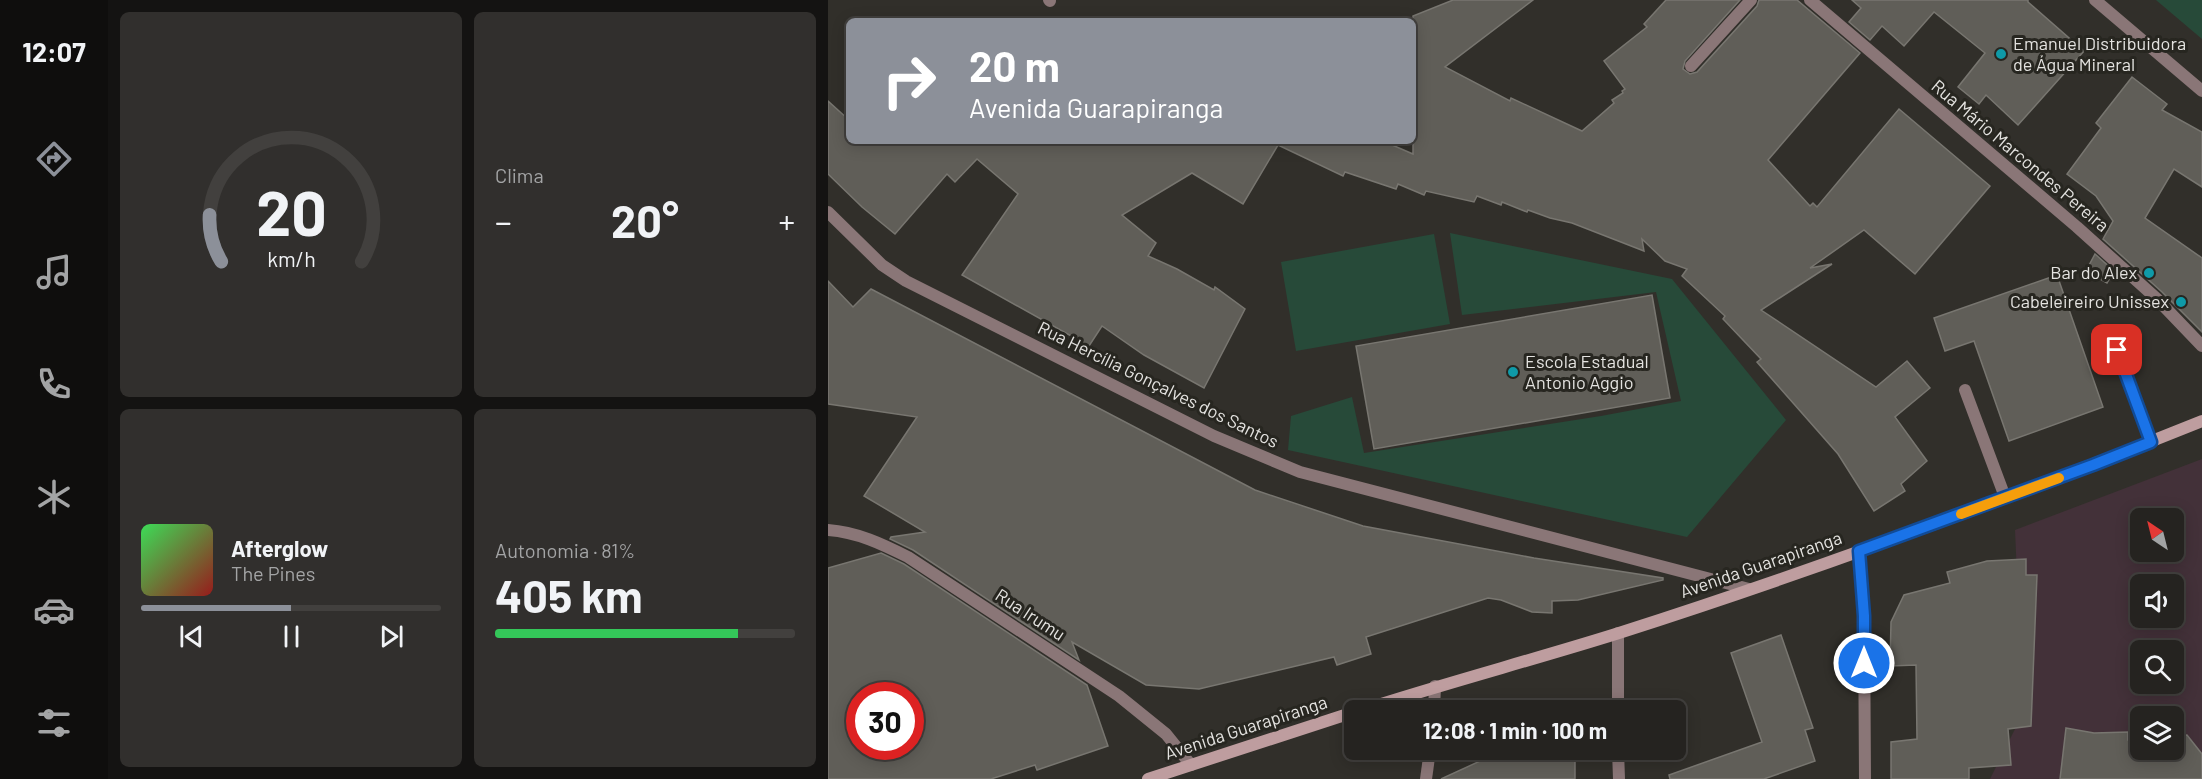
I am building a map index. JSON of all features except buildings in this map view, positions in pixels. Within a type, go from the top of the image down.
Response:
[{"type":"main road","name":"Avenida Guarapiranga","points":[[1393,700],[1618,633],[1749,589],[2005,497],[2202,421]]},
{"type":"main road","name":"Avenida Guarapiranga","points":[[1148,779],[1344,716]]},
{"type":"street","points":[[1691,66],[1751,0]]},
{"type":"street","name":"Rua Mário Marcondes Pereira","points":[[1810,0],[2077,227],[2156,298],[2202,346]]},
{"type":"street","points":[[2094,0],[2202,92]]},
{"type":"street","name":"Rua Hercília Gonçalves dos Santos","points":[[828,212],[882,266],[906,281],[1214,436],[1289,467],[1749,589]]},
{"type":"street","points":[[2117,350],[2151,442]]},
{"type":"street","points":[[1965,390],[2005,497]]},
{"type":"street","name":"Rua Irumu","points":[[828,530],[842,531],[873,540],[908,557],[1119,696],[1166,734],[1191,765]]},
{"type":"street","points":[[1859,551],[1864,616],[1866,779]]},
{"type":"street","points":[[1618,633],[1618,700]]},
{"type":"street","points":[[1434,700],[1435,686]]},
{"type":"street","points":[[1426,779],[1429,760]]},
{"type":"street","points":[[1618,760],[1618,779]]},
{"type":"shaded area","points":[[2202,459],[2202,779],[1990,779],[2023,713],[2015,530]]},
{"type":"green space","points":[[2156,0],[2202,0],[2202,39]]},
{"type":"green space","points":[[1450,233],[1672,279],[1786,420],[1687,537],[1288,450],[1291,416],[1352,397],[1364,453],[1601,416],[1681,401],[1656,292],[1462,315]]},
{"type":"green space","points":[[1434,234],[1450,324],[1296,351],[1281,262]]},
{"type":"slow traffic","points":[[1961,514],[2059,478]]},
{"type":"place","name":"Emanuel Distribuidora de Água Mineral","points":[[2001,54]]},
{"type":"place","name":"Bar do Alex","points":[[2149,273]]},
{"type":"place","name":"Cabeleireiro Unissex","points":[[2181,302]]},
{"type":"place","name":"Escola Estadual Antonio Aggio","points":[[1513,372]]},
{"type":"route","points":[[1864,663],[1864,616],[1859,551],[2151,442],[2117,350]]}]
